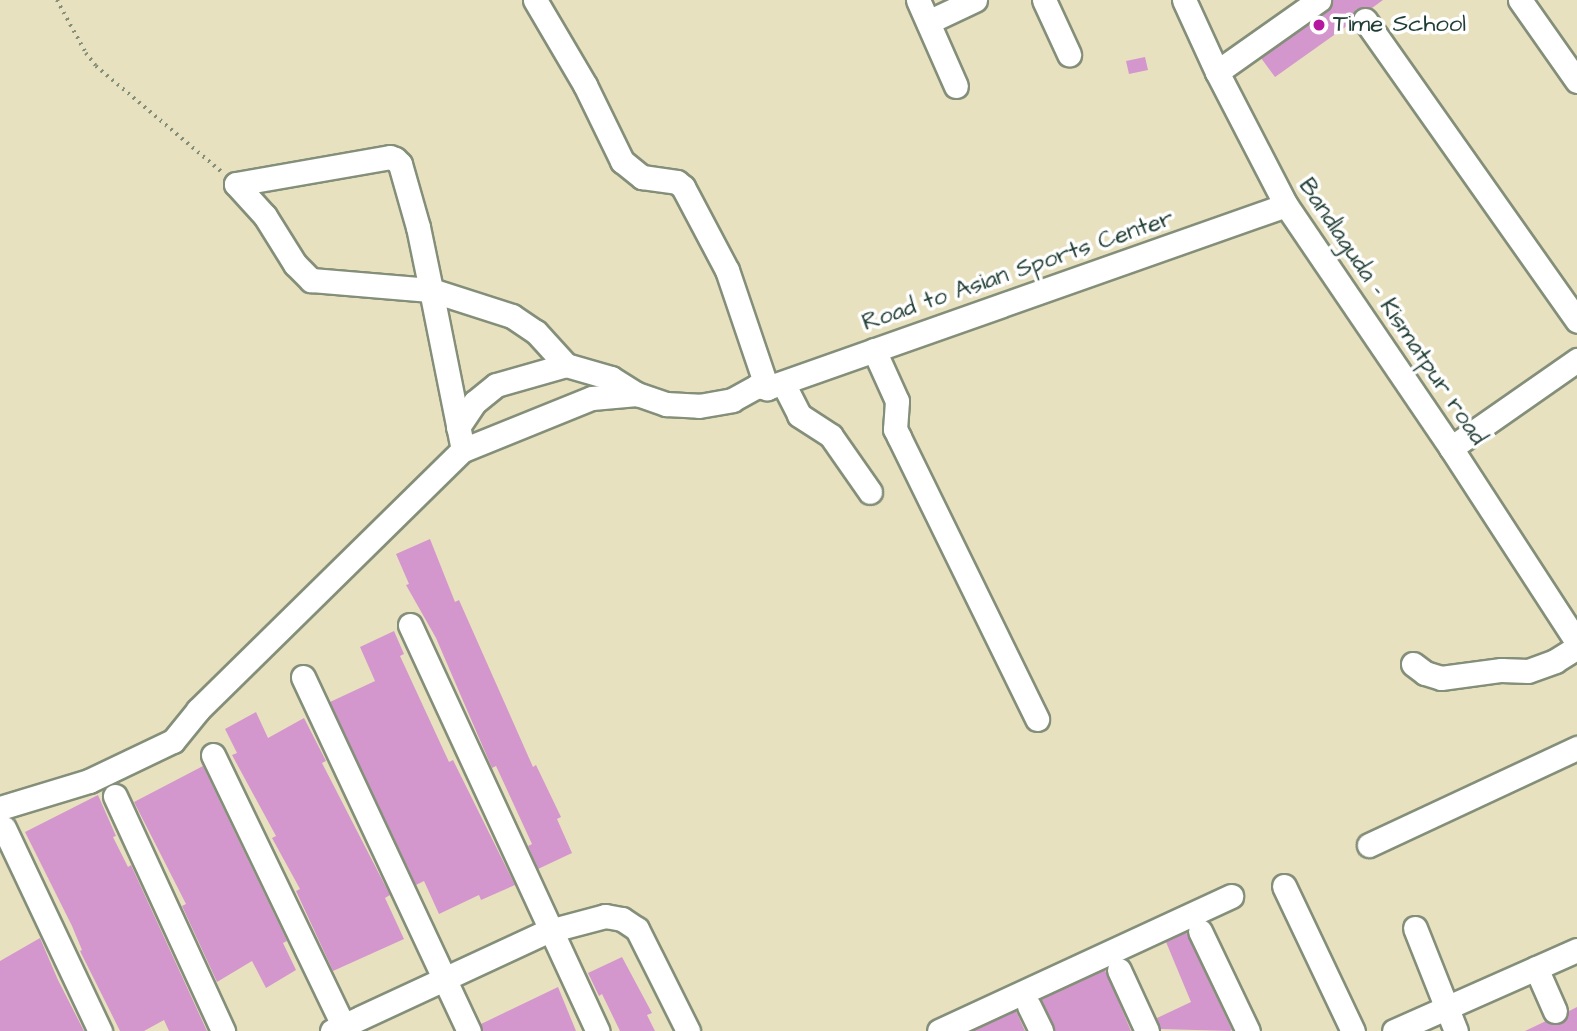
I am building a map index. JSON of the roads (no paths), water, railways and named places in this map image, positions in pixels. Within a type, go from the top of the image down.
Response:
[{"type":"street","points":[[535,0],[584,85],[622,161],[642,177],[677,182],[683,187],[727,270],[775,385],[799,415],[831,436],[870,492]]},
{"type":"street","points":[[918,0],[956,86]]},
{"type":"street","points":[[928,22],[975,0]]},
{"type":"street","points":[[1044,0],[1069,54]]},
{"type":"street","name":"Bandlaguda - Kismatpur road","points":[[1184,0],[1217,72],[1286,205],[1451,447],[1577,644]]},
{"type":"street","points":[[1217,72],[1320,0]]},
{"type":"street","points":[[1520,0],[1577,81]]},
{"type":"street","points":[[1365,20],[1577,321]]},
{"type":"street","points":[[461,439],[431,290],[418,228],[400,164],[390,157],[236,184],[256,204],[295,264],[311,280],[431,290],[512,316],[536,332],[566,365]]},
{"type":"street","name":"Road to Asian Sports Center","points":[[637,394],[666,404],[699,406],[732,400],[757,386],[775,385],[1286,205]]},
{"type":"street","points":[[874,350],[897,401],[895,429],[1037,719]]},
{"type":"street","points":[[1451,447],[1577,360]]},
{"type":"street","points":[[100,1031],[2,818],[89,782],[173,741],[198,710],[461,439],[475,402],[496,385],[566,365],[611,377],[637,394]]},
{"type":"street","points":[[461,439],[592,398],[637,394]]},
{"type":"street","points":[[410,625],[598,1031]]},
{"type":"street","points":[[1413,664],[1425,673],[1441,678],[1502,670],[1528,671],[1555,662],[1577,644]]},
{"type":"street","points":[[303,677],[469,1031]]},
{"type":"street","points":[[1369,845],[1577,748]]},
{"type":"street","points":[[213,755],[340,1029],[551,930],[605,916],[622,919],[637,929],[688,1031]]},
{"type":"street","points":[[115,796],[223,1031]]},
{"type":"street","points":[[1284,886],[1353,1031]]},
{"type":"street","points":[[939,1031],[1231,896]]},
{"type":"street","points":[[1415,928],[1456,1031]]},
{"type":"street","points":[[1200,931],[1248,1031]]},
{"type":"street","points":[[1394,1031],[1577,950]]},
{"type":"street","points":[[1536,968],[1555,1011]]},
{"type":"street","points":[[1119,970],[1147,1031]]},
{"type":"street","points":[[1029,1006],[1041,1031]]},
{"type":"place","name":"Time School","points":[[1319,25]]}]
